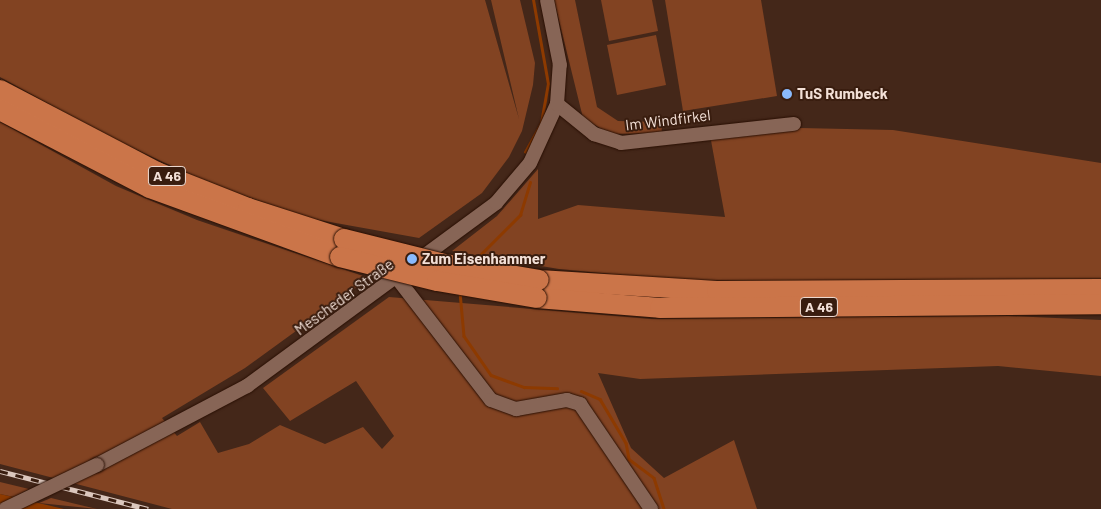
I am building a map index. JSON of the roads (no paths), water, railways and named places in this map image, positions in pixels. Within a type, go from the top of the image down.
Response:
[{"type":"highway","name":"A 46","points":[[0,90],[157,172],[342,248]]},
{"type":"highway","name":"A 46","points":[[0,110],[150,188],[342,248],[440,263],[538,289],[669,308],[1101,304]]},
{"type":"highway","name":"A 46","points":[[538,289],[717,291],[1101,289]]},
{"type":"street","name":"Mescheder Straße","points":[[5,509],[97,465],[236,394],[467,227],[508,190],[540,147],[557,104],[560,65],[547,0]]},
{"type":"street","name":"Im Windfirkel","points":[[557,104],[594,134],[620,143],[794,124]]},
{"type":"street","points":[[397,278],[491,400],[516,409],[567,400],[580,404],[651,509]]},
{"type":"waterway","points":[[525,152],[541,123],[548,84],[533,0]]},
{"type":"waterway","points":[[475,260],[520,215],[530,182]]},
{"type":"waterway","points":[[460,292],[464,336],[491,375],[524,387],[557,388]]},
{"type":"waterway","points":[[581,391],[600,399],[626,443],[629,459],[654,478],[664,509]]},
{"type":"railway","points":[[0,471],[148,509]]},
{"type":"place","name":"TuS Rumbeck","points":[[787,94]]},
{"type":"place","name":"Zum Eisenhammer","points":[[412,259]]}]
